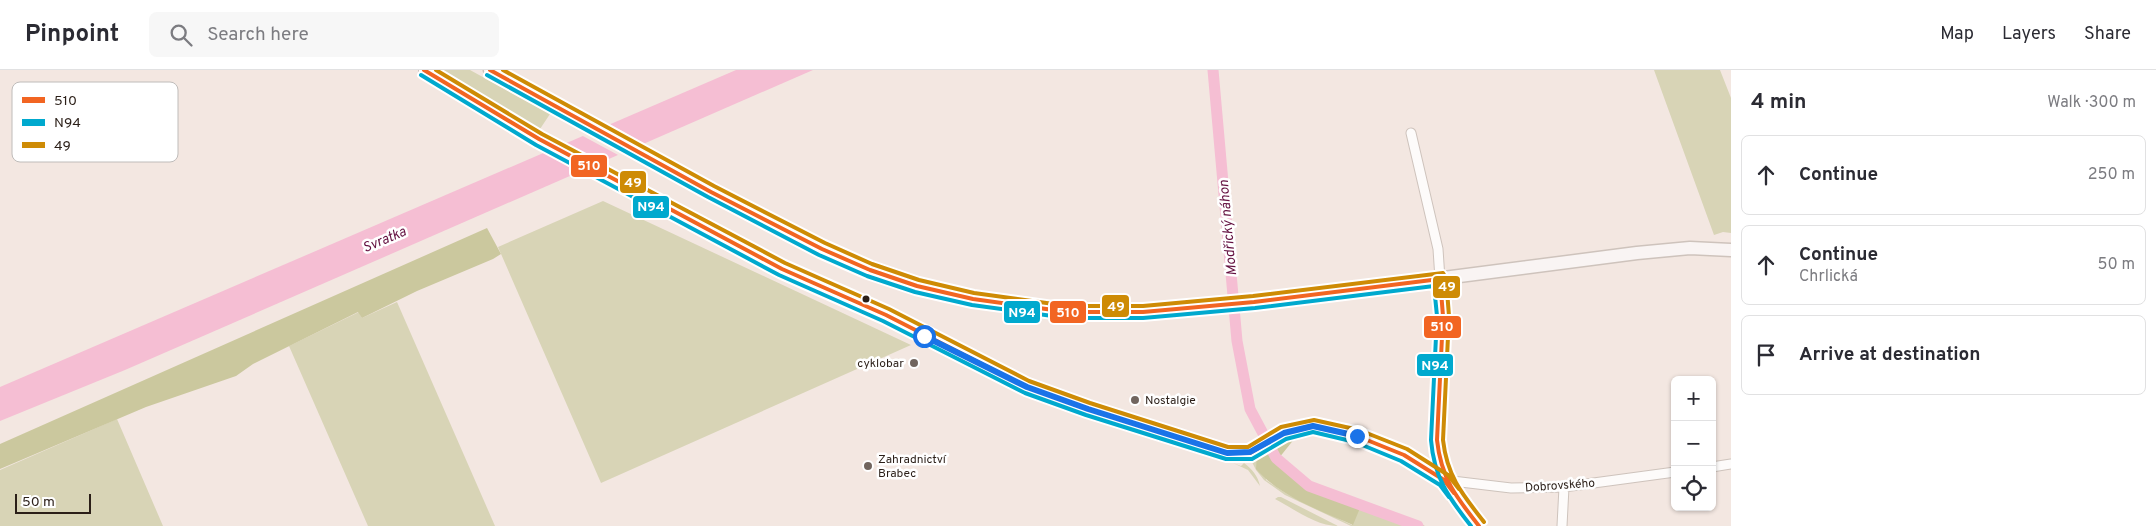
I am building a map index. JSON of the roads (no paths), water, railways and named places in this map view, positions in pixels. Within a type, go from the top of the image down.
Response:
[{"type":"main road","points":[[490,70],[651,159],[814,245],[870,270],[918,286],[973,300],[1068,312],[1143,312],[1254,302],[1637,253],[1690,248],[1731,250]]},
{"type":"street","points":[[424,70],[600,173],[782,269],[886,315],[1027,387],[1097,412],[1227,453],[1243,454],[1258,450],[1284,433],[1313,426],[1357,436],[1404,454],[1444,480],[1479,526]]},
{"type":"street","points":[[1411,133],[1438,249],[1443,316],[1437,440],[1438,460],[1444,480]]},
{"type":"street","points":[[1716,466],[1731,464]]},
{"type":"street","name":"Dobrovského","points":[[1444,480],[1511,488],[1564,487],[1671,473]]},
{"type":"street","points":[[1562,526],[1564,487]]},
{"type":"water","name":"Svratka","points":[[736,70],[813,70],[125,370],[0,421],[0,387]]},
{"type":"waterway","name":"Modřický náhon","points":[[1213,70],[1237,341],[1250,409],[1276,458],[1309,486],[1418,526]]},
{"type":"place","name":"cyklobar","points":[[914,363]]},
{"type":"place","name":"Nostalgie","points":[[1135,400]]},
{"type":"place","name":"Zahradnictví Brabec","points":[[868,466]]}]
